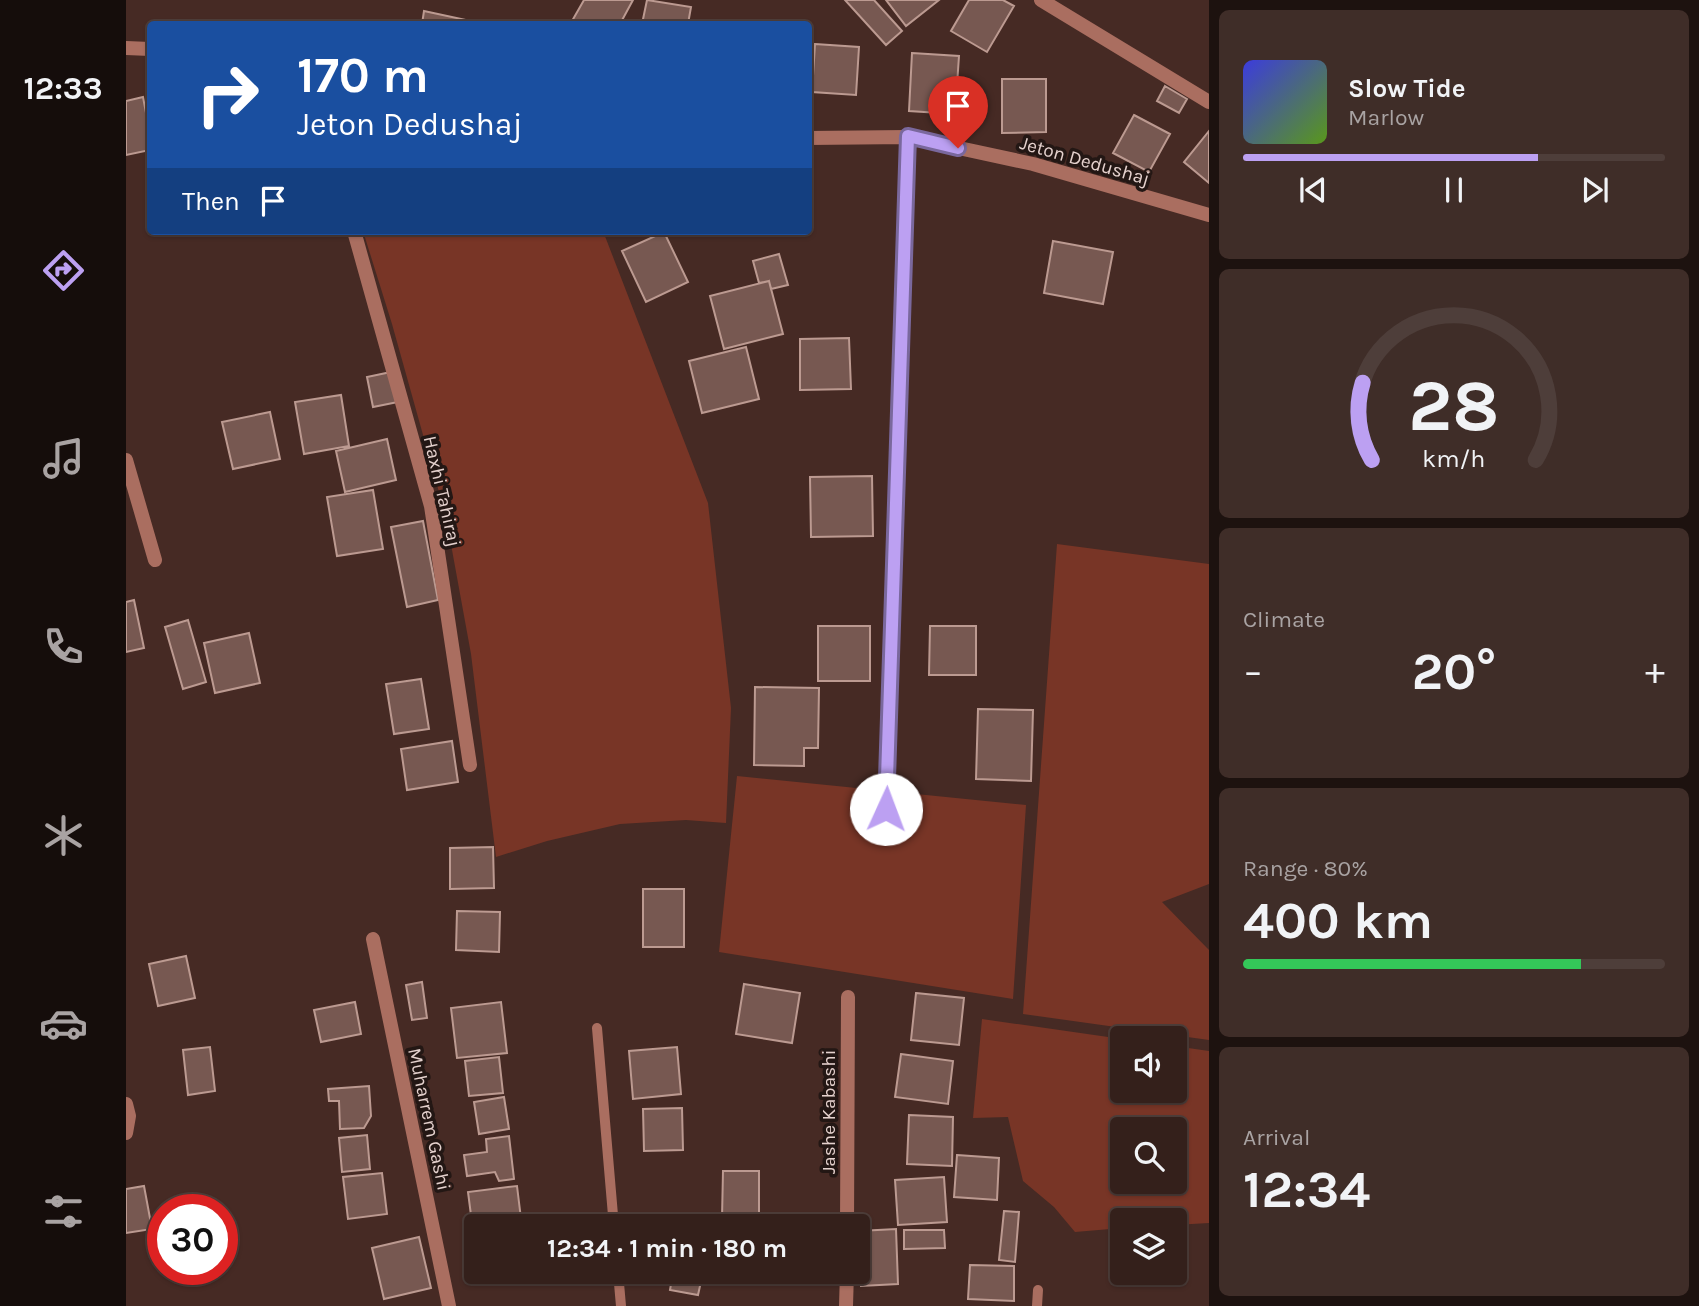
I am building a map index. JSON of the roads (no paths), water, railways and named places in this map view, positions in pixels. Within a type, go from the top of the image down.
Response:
[{"type":"street","points":[[1041,0],[1209,102]]},
{"type":"street","points":[[126,48],[147,50]]},
{"type":"street","points":[[812,138],[908,136],[886,809]]},
{"type":"street","name":"Jeton Dedushaj","points":[[908,136],[1033,164],[1209,215]]},
{"type":"street","name":"Haxhi Tahiraj","points":[[355,235],[430,506],[470,765]]},
{"type":"street","points":[[126,460],[155,560]]},
{"type":"street","name":"Muharrem Gashi","points":[[373,939],[449,1306]]},
{"type":"street","name":"Jashe Kabashi","points":[[847,1214],[848,997]]},
{"type":"street","points":[[126,1104],[129,1116],[126,1133]]},
{"type":"street","points":[[846,1306],[847,1284]]},
{"type":"lane","points":[[597,1028],[613,1214]]},
{"type":"lane","points":[[619,1284],[621,1306]]},
{"type":"lane","points":[[1037,1306],[1038,1290]]}]
